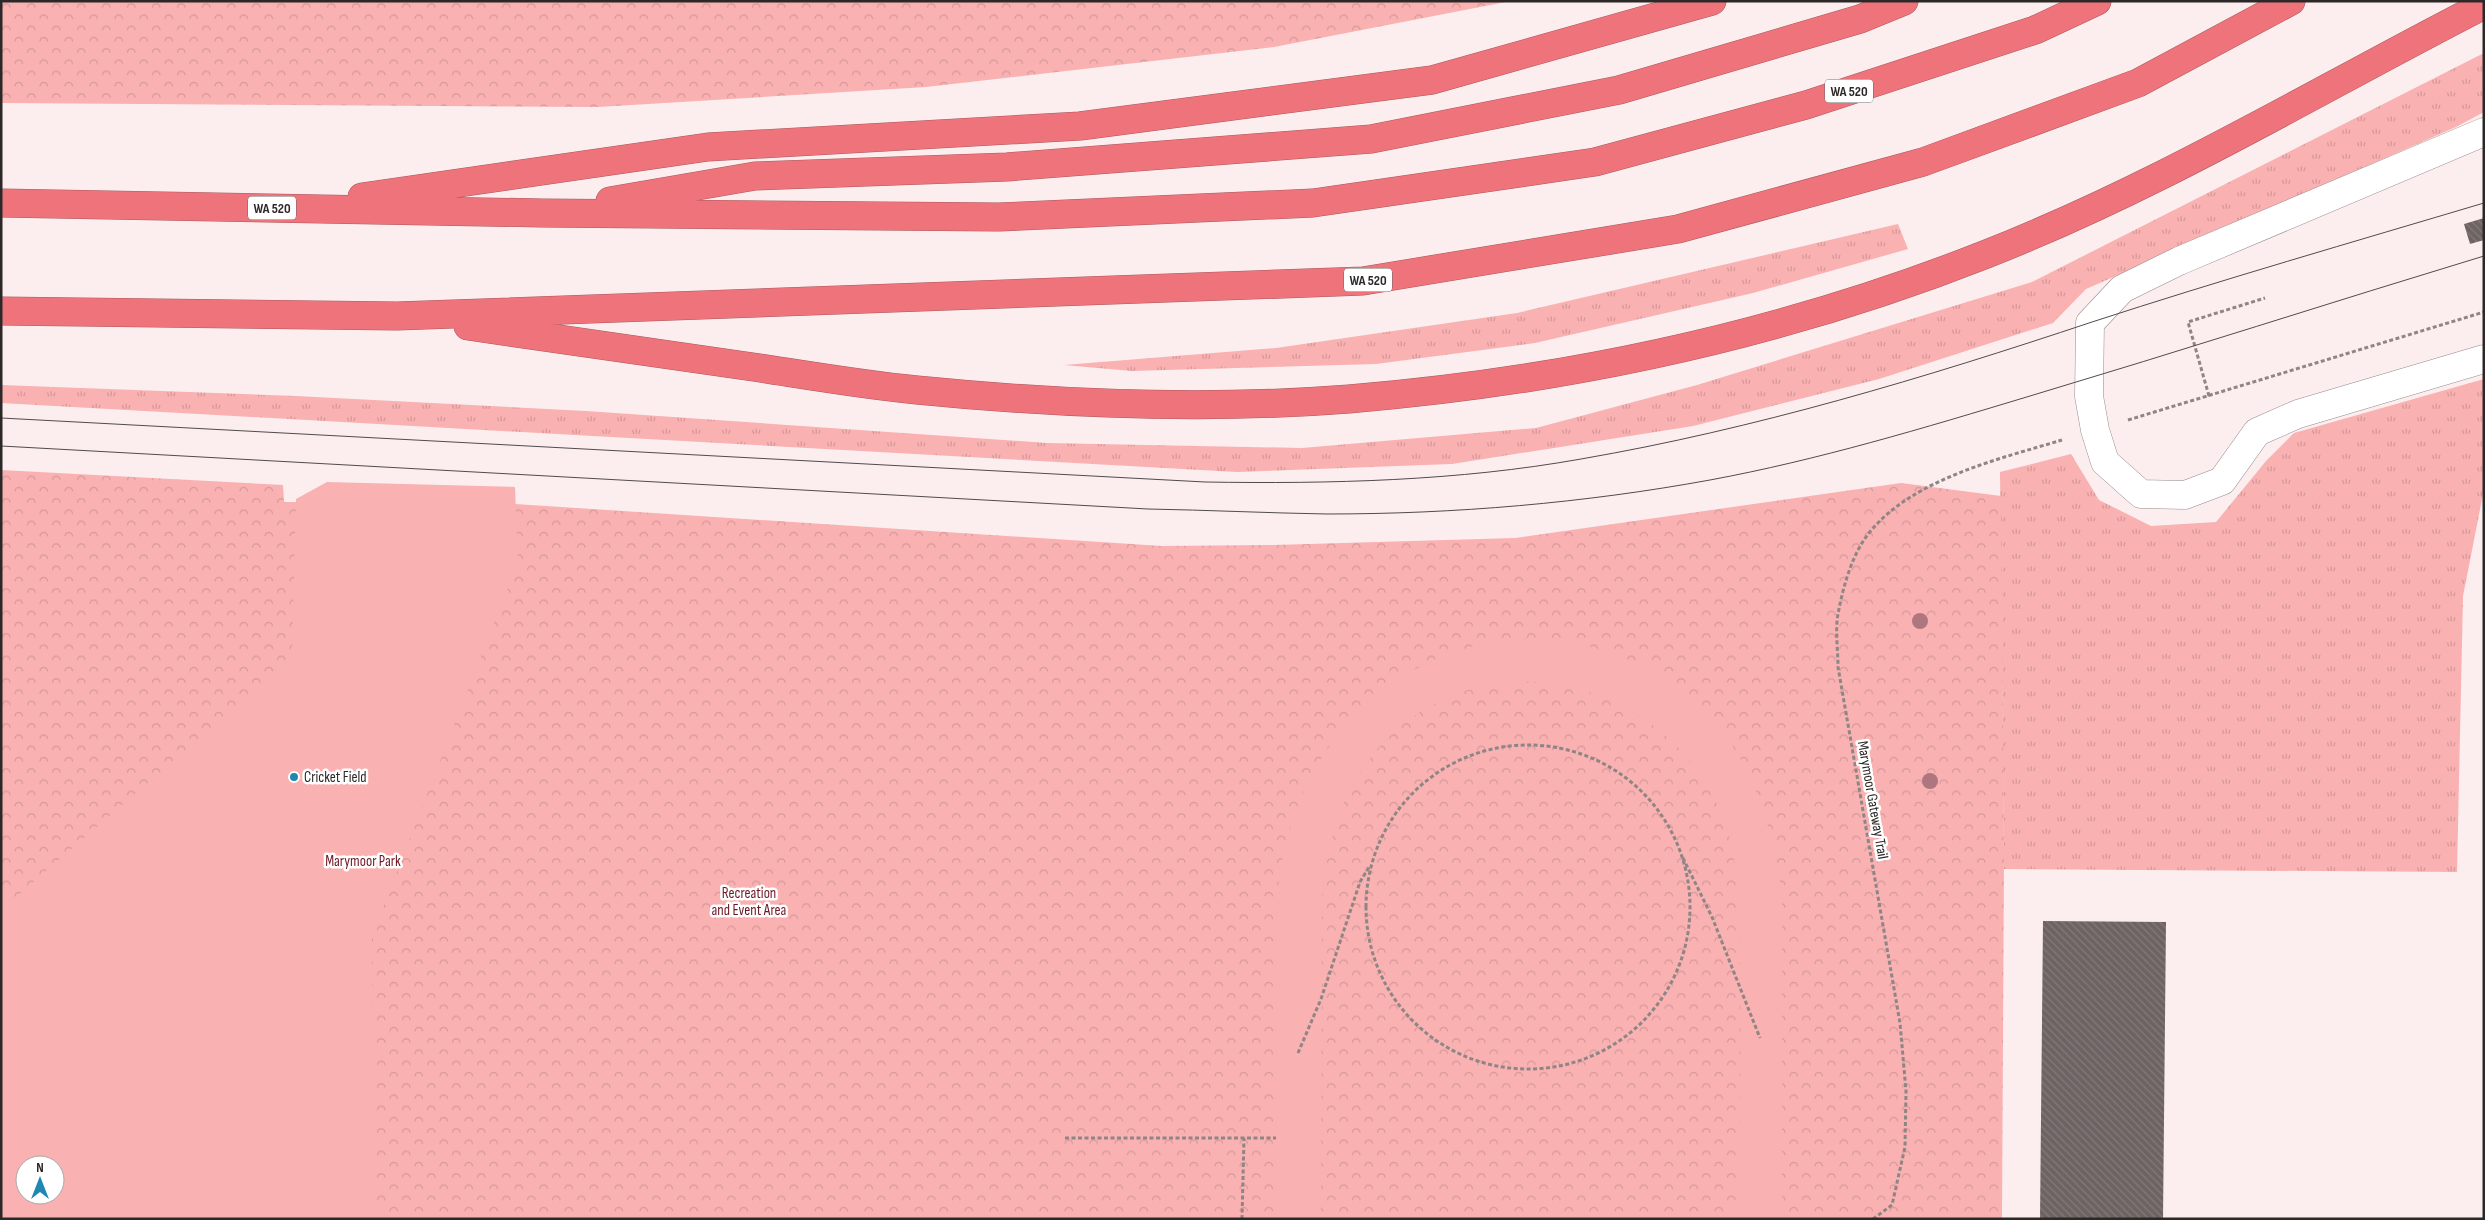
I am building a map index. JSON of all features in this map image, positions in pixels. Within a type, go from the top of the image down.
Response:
[{"type":"highway","points":[[281,208],[708,147],[1080,126],[1432,80],[1712,1]]},
{"type":"highway","points":[[542,214],[755,176],[1007,167],[1371,139],[1619,90],[1860,19],[1904,1]]},
{"type":"highway","name":"WA 520","points":[[1,203],[542,214],[999,217],[1313,203],[1595,162],[1824,99],[2035,30],[2098,1]]},
{"type":"highway","name":"WA 520","points":[[1,311],[397,316],[1363,281],[1678,229],[1923,162],[2138,83],[2291,1]]},
{"type":"highway","points":[[397,316],[913,390],[1017,397],[1141,403],[1218,404],[1344,399],[1447,389],[1548,376],[1682,348],[1787,322],[1888,290],[1980,257],[2060,224],[2233,140],[2484,5]]},
{"type":"lane","points":[[2484,132],[2179,261],[2122,289],[2090,323],[2089,396],[2095,430],[2105,462],[2140,494],[2185,495],[2222,481],[2257,432],[2298,414],[2484,359]]},
{"type":"path","points":[[2209,396],[2188,322],[2265,298]]},
{"type":"path","name":"Marymoor Gateway Trail","points":[[1873,1219],[1892,1205],[1905,1147],[1906,1091],[1900,1022],[1838,667],[1838,616],[1853,562],[1868,533],[1895,507],[1945,478],[2002,458],[2484,312]]},
{"type":"path","points":[[1298,1053],[1321,999],[1360,882],[1392,819],[1403,805],[1435,775],[1474,755],[1509,747],[1526,746],[1562,749],[1579,754],[1603,765],[1626,779],[1639,790],[1662,817],[1712,917],[1760,1038]]},
{"type":"path","points":[[1376,850],[1367,885],[1366,920],[1377,967],[1392,996],[1412,1021],[1451,1050],[1481,1062],[1529,1069],[1577,1062],[1606,1048],[1633,1030],[1664,994],[1684,950],[1690,918],[1688,882],[1678,848]]},
{"type":"path","points":[[1065,1138],[1276,1138]]},
{"type":"path","points":[[1242,1219],[1244,1138]]},
{"type":"green space","points":[[1,1],[1511,1],[1274,47],[926,87],[598,107],[1,103]]},
{"type":"green space","points":[[2484,53],[2484,112],[2456,127],[2086,289],[2053,323],[1879,379],[1693,426],[1452,464],[1237,472],[1,403],[1,385],[296,396],[586,411],[1047,443],[1302,448],[1536,428],[1697,385],[2032,282]]},
{"type":"green space","points":[[1898,224],[1908,249],[1753,293],[1535,343],[1376,364],[1132,371],[1064,365],[1276,348],[1517,313]]},
{"type":"green space","points":[[2484,379],[2484,489],[2463,596],[2457,872],[2004,869],[2000,472],[2071,454],[2099,500],[2151,526],[2216,522],[2266,461],[2294,433]]},
{"type":"green space","name":"Marymoor Park","points":[[1,470],[283,485],[284,502],[515,504],[1162,546],[1274,545],[1515,538],[1901,483],[2001,496],[2004,855],[2002,1219],[1,1219]]},
{"type":"green space","name":"Cricket Field","points":[[327,482],[515,487],[518,562],[372,935],[375,1219],[1,1219],[1,899],[16,897],[292,658],[296,499]]},
{"type":"green space","points":[[1517,640],[1550,640],[1576,643],[1610,653],[1649,669],[1682,690],[1710,717],[1734,747],[1752,782],[1766,819],[1776,858],[1782,898],[1782,1219],[1738,1219],[1741,1027],[1739,903],[1731,844],[1718,806],[1690,761],[1654,726],[1611,700],[1564,686],[1516,682],[1467,690],[1422,711],[1381,745],[1367,762],[1345,800],[1331,841],[1322,906],[1321,1219],[1276,1219],[1277,903],[1281,867],[1289,832],[1300,799],[1315,768],[1334,740],[1357,714],[1382,691],[1411,672],[1443,656],[1480,645]]},
{"type":"building","points":[[2484,218],[2484,240],[2470,244],[2464,224]]},
{"type":"building","points":[[2043,921],[2166,922],[2163,1219],[2040,1219]]},
{"type":"tram line","points":[[1,418],[1205,482],[1346,481],[1488,472],[1581,459],[1646,447],[1711,433],[1839,400],[1966,363],[2287,261],[2484,203]]},
{"type":"tram line","points":[[1,446],[1148,509],[1327,514],[1423,512],[1519,506],[1663,488],[1750,472],[1831,453],[2087,379],[2484,256]]},
{"type":"place","name":"Cricket Field","points":[[294,777]]},
{"type":"park label","name":"Recreation and Event Area","points":[[749,902]]}]
